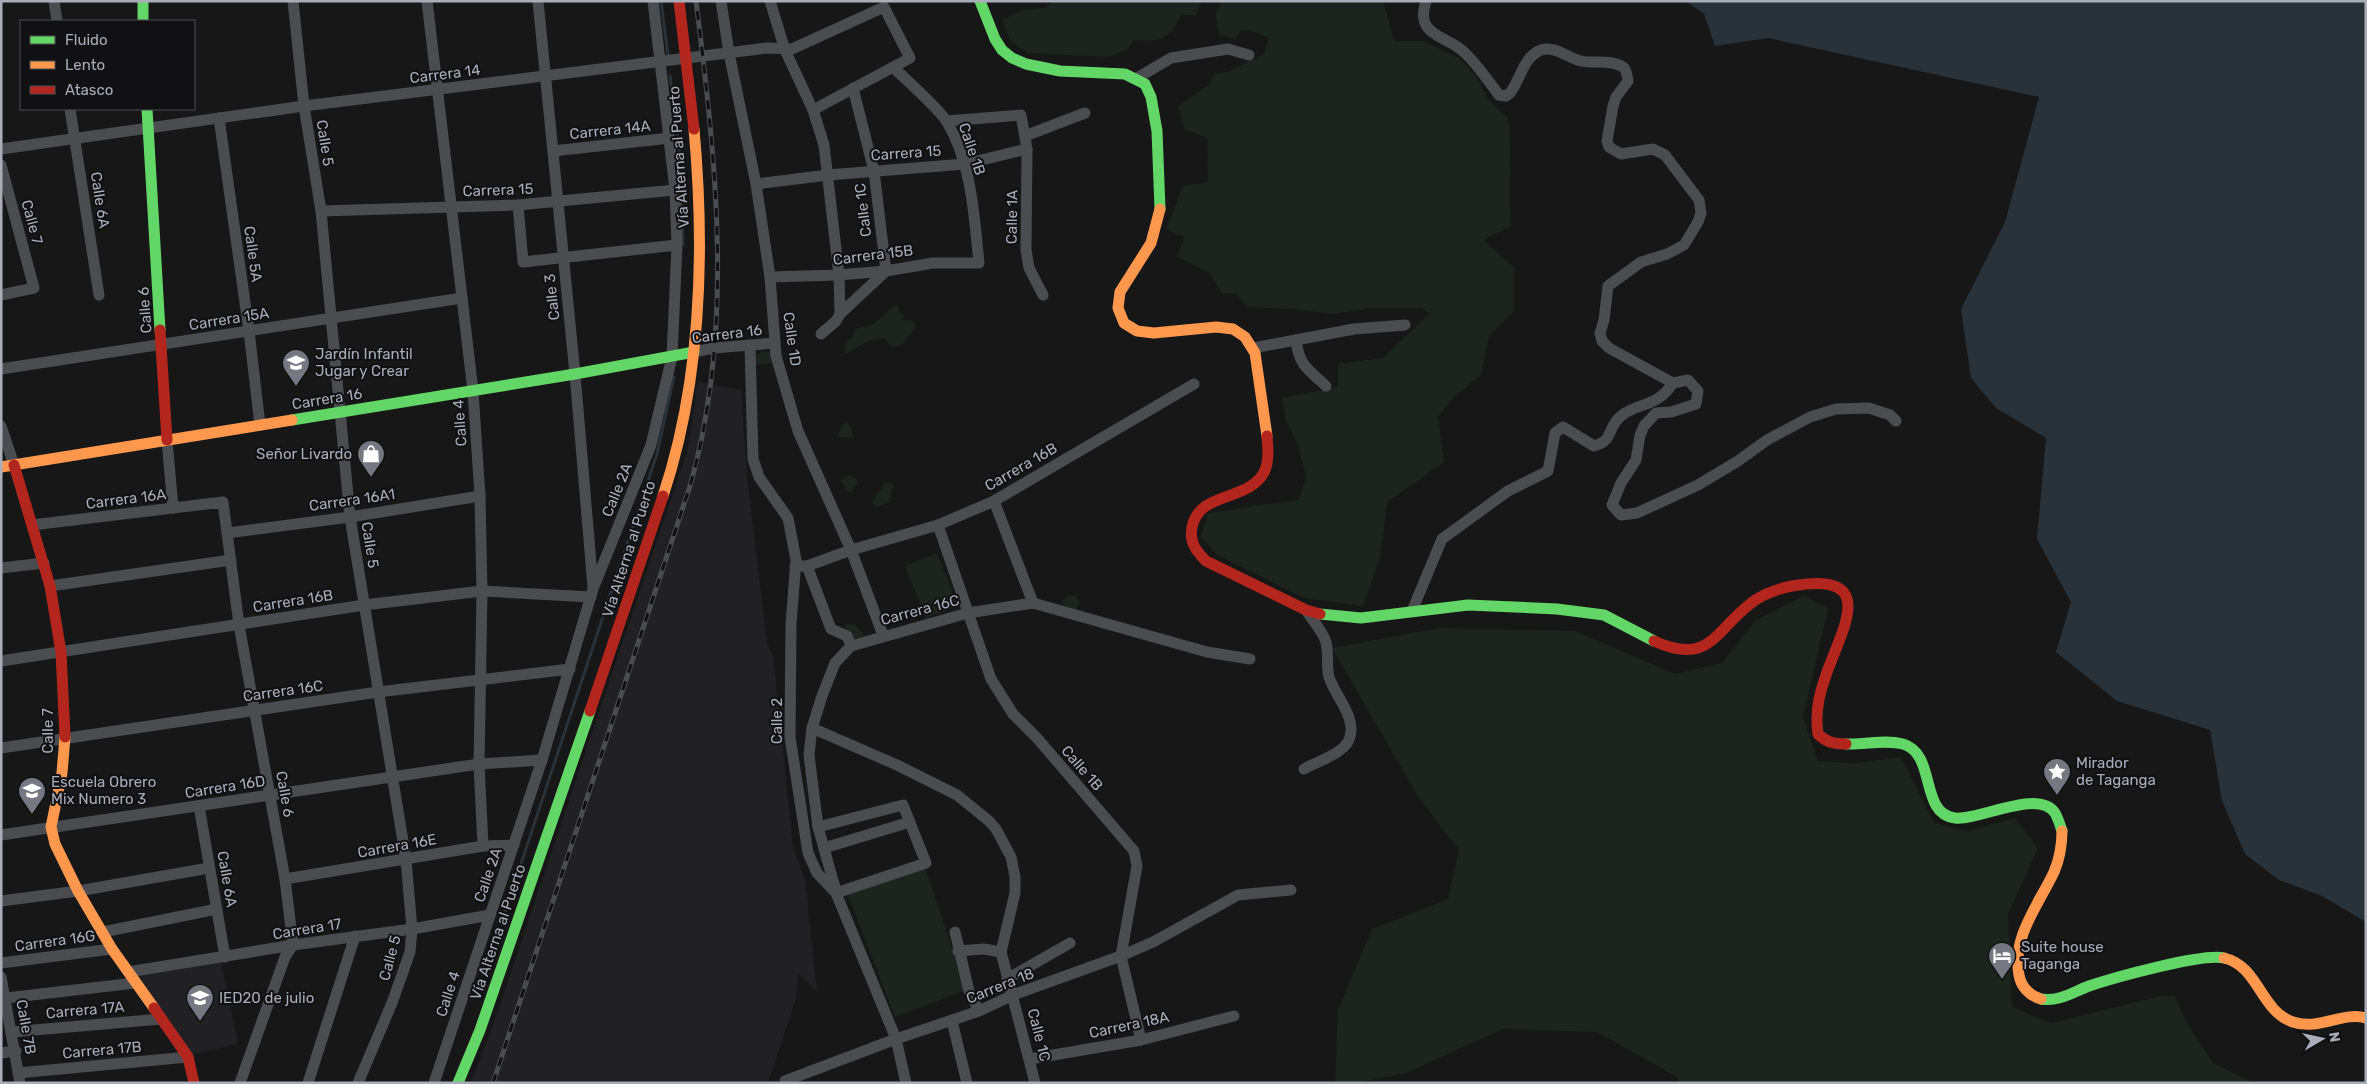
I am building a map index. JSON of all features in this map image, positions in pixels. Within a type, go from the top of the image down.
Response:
[{"type":"street","points":[[54,1],[57,20]]},
{"type":"street","points":[[143,1],[144,20]]},
{"type":"street","name":"Calle 5","points":[[293,1],[304,106],[321,211],[350,517],[406,860],[412,929],[410,952],[392,1003],[358,1083]]},
{"type":"street","name":"Calle 4","points":[[427,1],[473,391],[480,496],[482,591],[479,764],[483,846]]},
{"type":"street","name":"Calle 3","points":[[538,1],[575,374],[592,593]]},
{"type":"street","name":"Calle 2A","points":[[490,915],[542,760],[592,593],[651,445],[681,355],[675,190],[666,60],[652,1]]},
{"type":"street","name":"Vía Alterna al Puerto","points":[[458,1083],[480,1030],[653,527],[679,443],[681,355],[700,277],[700,210],[687,58],[679,1]]},
{"type":"street","name":"Calle 1D","points":[[722,1],[729,53],[756,184],[770,278],[776,356],[798,431],[851,550],[884,635]]},
{"type":"street","points":[[770,1],[785,50],[814,110],[824,145],[839,275],[840,314]]},
{"type":"street","points":[[980,1],[1002,51],[1018,62],[1044,69],[1124,74],[1137,78],[1147,87],[1155,111],[1160,155],[1159,219],[1148,247],[1124,282],[1118,296],[1118,309],[1121,320],[1132,329],[1149,334],[1219,326],[1231,328],[1244,334],[1253,348],[1268,446],[1268,463],[1262,477],[1253,486],[1216,499],[1198,511],[1191,522],[1190,540],[1196,552],[1206,561],[1306,610],[1344,620],[1368,619],[1451,606],[1487,605],[1594,612],[1612,617],[1663,645],[1676,650],[1692,650],[1706,645],[1755,600],[1769,592],[1822,581],[1834,583],[1846,596],[1848,619],[1818,700],[1815,721],[1818,734],[1829,742],[1844,744],[1901,743],[1914,749],[1921,760],[1935,802],[1942,813],[1954,818],[2028,804],[2044,805],[2054,812],[2062,830],[2059,863],[2023,930],[2017,948],[2016,964],[2020,979],[2027,992],[2037,999],[2048,1000],[2091,986],[2198,959],[2218,957],[2236,960],[2248,969],[2262,996],[2274,1012],[2293,1023],[2312,1024],[2360,1016],[2366,1018]]},
{"type":"street","points":[[1426,1],[1422,13],[1428,29],[1464,51],[1499,95],[1506,96],[1510,93],[1527,61],[1541,50],[1551,49],[1580,61],[1611,63],[1623,67],[1627,72],[1628,81],[1616,97],[1613,106],[1607,141],[1610,147],[1621,154],[1654,149],[1665,155],[1699,200],[1701,213],[1698,222],[1684,245],[1667,254],[1641,262],[1608,286],[1604,320],[1600,333],[1602,341],[1609,348],[1673,383],[1688,380],[1698,391],[1696,404],[1671,412],[1656,413],[1644,426],[1640,435],[1636,460],[1621,484],[1612,505],[1621,515],[1637,513],[1698,485],[1738,461],[1767,440],[1810,417],[1836,409],[1869,408],[1890,415],[1896,421]]},
{"type":"street","name":"Carrera 14","points":[[1,149],[304,106],[666,60],[767,48],[792,49],[884,7],[910,58],[893,67]]},
{"type":"street","points":[[1137,78],[1171,58],[1228,49],[1249,55]]},
{"type":"street","points":[[814,110],[893,67]]},
{"type":"street","name":"Calle 1B","points":[[893,67],[946,121],[965,164],[972,197],[979,263]]},
{"type":"street","name":"Calle 1C","points":[[854,88],[874,171],[886,271]]},
{"type":"street","name":"Calle 6A","points":[[70,110],[99,295]]},
{"type":"street","name":"Calle 6","points":[[147,110],[167,440],[173,508]]},
{"type":"street","points":[[1025,136],[1085,113]]},
{"type":"street","name":"Calle 1A","points":[[946,121],[1021,115],[1027,149],[1026,250],[1028,268],[1043,295]]},
{"type":"street","name":"Calle 5A","points":[[219,118],[249,331],[260,425]]},
{"type":"street","name":"Carrera 14A","points":[[553,151],[670,138]]},
{"type":"street","name":"Carrera 15","points":[[756,184],[828,175],[965,164],[1027,149]]},
{"type":"street","name":"Calle 7","points":[[1,165],[34,288],[1,295]]},
{"type":"street","name":"Carrera 15","points":[[321,211],[558,203],[675,190]]},
{"type":"street","points":[[518,205],[523,262],[677,245]]},
{"type":"street","name":"Carrera 15B","points":[[770,278],[886,271],[933,263],[979,263]]},
{"type":"street","points":[[821,334],[886,271]]},
{"type":"street","name":"Carrera 15A","points":[[1,369],[462,298]]},
{"type":"street","points":[[1253,348],[1354,329],[1404,325]]},
{"type":"street","points":[[1296,340],[1298,357],[1326,386]]},
{"type":"street","name":"Carrera 16","points":[[1,467],[575,374],[714,348],[775,343]]},
{"type":"street","name":"Calle 2","points":[[750,345],[754,458],[759,477],[788,518],[796,560],[791,624],[790,737],[808,853],[817,873],[836,893],[896,1039],[906,1083]]},
{"type":"street","points":[[1412,611],[1442,539],[1470,521],[1508,491],[1548,471],[1555,433],[1558,430],[1563,427],[1572,431],[1594,446],[1603,444],[1609,437],[1615,421],[1624,413],[1646,406],[1667,393],[1673,383]]},
{"type":"street","name":"Carrera 16B","points":[[795,566],[807,566],[851,550],[938,525],[994,501],[1194,384]]},
{"type":"street","points":[[1,426],[14,465]]},
{"type":"street","name":"Calle 7","points":[[14,465],[50,586],[60,652],[65,738],[62,773],[51,827],[55,844],[78,890],[112,949],[188,1057],[194,1083]]},
{"type":"street","name":"Carrera 16A1","points":[[228,533],[350,517],[480,496]]},
{"type":"street","points":[[994,501],[1033,603]]},
{"type":"street","name":"Calle 6","points":[[223,502],[239,625],[285,880],[294,945]]},
{"type":"street","name":"Carrera 16A","points":[[32,525],[223,502]]},
{"type":"street","name":"Calle 1B","points":[[938,525],[991,679],[1002,701],[1012,714],[1037,738],[1134,851],[1137,866],[1121,956],[1141,1040]]},
{"type":"street","points":[[50,586],[231,560]]},
{"type":"street","points":[[1,568],[44,563]]},
{"type":"street","points":[[807,566],[831,629],[847,636],[851,646]]},
{"type":"street","name":"Carrera 16B","points":[[1,660],[364,605],[482,591],[592,593]]},
{"type":"street","name":"Carrera 16C","points":[[836,893],[818,827],[808,756],[812,728],[822,696],[835,663],[851,646],[884,635],[968,613],[1033,603],[1207,652],[1250,659]]},
{"type":"street","points":[[1304,769],[1344,748],[1350,738],[1352,722],[1331,680],[1326,643],[1322,632],[1306,610]]},
{"type":"street","name":"Carrera 16C","points":[[1,748],[378,692],[570,668]]},
{"type":"street","points":[[812,728],[897,765],[957,795],[996,829],[1011,857],[1015,877],[1015,893],[1001,952],[984,950],[958,951]]},
{"type":"street","name":"Carrera 16D","points":[[1,835],[479,764],[542,760]]},
{"type":"street","points":[[818,827],[903,805],[926,864],[836,893]]},
{"type":"street","name":"Calle 6A","points":[[199,806],[225,957]]},
{"type":"street","points":[[824,848],[910,822]]},
{"type":"street","name":"Carrera 16E","points":[[285,880],[483,846],[514,845]]},
{"type":"street","points":[[1,901],[210,868]]},
{"type":"street","name":"Carrera 18","points":[[786,1082],[896,1039],[952,1021],[1013,995],[1121,956],[1153,942],[1238,895],[1291,890]]},
{"type":"street","points":[[102,932],[216,909]]},
{"type":"street","name":"Calle 4","points":[[434,1083],[490,915]]},
{"type":"street","name":"Carrera 17","points":[[128,972],[294,945],[412,929],[490,915]]},
{"type":"street","points":[[954,932],[969,991],[978,1011]]},
{"type":"street","points":[[308,1083],[355,936]]},
{"type":"street","points":[[1007,978],[1070,943]]},
{"type":"street","points":[[240,1083],[285,957],[294,945]]},
{"type":"street","name":"Carrera 16G","points":[[1,963],[112,949]]},
{"type":"street","name":"Calle 1C","points":[[1001,952],[1035,1083]]},
{"type":"street","name":"Calle 7B","points":[[1,979],[6,998],[4,1015],[16,1051],[19,1078]]},
{"type":"street","points":[[6,998],[135,983]]},
{"type":"street","name":"Carrera 18A","points":[[1030,1059],[1141,1040],[1234,1016]]},
{"type":"street","name":"Carrera 17A","points":[[11,1032],[161,1019]]},
{"type":"street","points":[[952,1021],[967,1083]]},
{"type":"street","points":[[1,1053],[16,1051]]},
{"type":"street","name":"Carrera 17B","points":[[19,1078],[188,1057]]},
{"type":"shaded area","points":[[1053,1],[1202,1],[1196,15],[1181,15],[1172,30],[1163,38],[1151,41],[1134,40],[1127,50],[1108,57],[1027,53],[1010,41],[1002,20],[1022,10],[1045,8]]},
{"type":"shaded area","points":[[1222,1],[1383,1],[1394,41],[1424,41],[1460,59],[1475,75],[1490,102],[1508,118],[1511,226],[1483,240],[1514,267],[1514,311],[1489,336],[1481,375],[1453,398],[1438,417],[1444,462],[1387,502],[1380,557],[1363,606],[1304,598],[1217,555],[1201,537],[1207,514],[1299,500],[1306,477],[1298,444],[1286,421],[1282,398],[1338,387],[1338,364],[1383,358],[1430,313],[1421,308],[1370,308],[1333,314],[1292,309],[1247,307],[1236,293],[1222,294],[1210,273],[1177,257],[1184,237],[1166,229],[1183,186],[1208,182],[1207,138],[1184,129],[1178,106],[1210,84],[1213,74],[1227,72],[1264,54],[1269,38],[1250,30],[1241,30],[1235,39],[1219,35],[1216,12]]},
{"type":"shaded area","points":[[1686,1],[2366,1],[2366,922],[2322,896],[2279,880],[2245,854],[2222,801],[2210,730],[2117,701],[2056,652],[2071,602],[2037,539],[2046,438],[1996,408],[1971,378],[1961,309],[2005,222],[2039,97],[1768,38],[1715,46],[1704,14]]},
{"type":"shaded area","points":[[898,305],[899,311],[904,316],[901,320],[913,321],[916,326],[902,345],[890,346],[885,338],[868,341],[845,354],[846,343],[854,337],[854,330],[873,324],[891,308]]},
{"type":"shaded area","points":[[763,351],[772,353],[774,363],[753,365],[752,357]]},
{"type":"shaded area","points":[[698,382],[741,390],[747,476],[767,644],[773,654],[793,847],[805,879],[817,992],[798,973],[796,999],[768,1083],[470,1083],[490,1034],[687,452]]},
{"type":"shaded area","points":[[847,423],[851,426],[853,438],[837,437],[843,424]]},
{"type":"shaded area","points":[[849,475],[856,478],[858,483],[852,491],[848,492],[841,480]]},
{"type":"shaded area","points":[[889,481],[894,485],[891,493],[891,502],[876,507],[872,504],[877,492],[882,490],[883,485]]},
{"type":"shaded area","points":[[937,553],[958,606],[926,618],[905,566]]},
{"type":"shaded area","points":[[1068,595],[1074,595],[1079,600],[1077,609],[1068,611],[1063,606],[1063,600]]},
{"type":"shaded area","points":[[1805,595],[1828,609],[1803,717],[1818,761],[1855,763],[1901,757],[1934,823],[1967,831],[2015,818],[2038,848],[2008,914],[2012,1007],[2051,1023],[2161,996],[2175,996],[2185,1020],[2213,1063],[2254,1083],[1680,1083],[1677,1077],[1597,1032],[1503,1029],[1406,1073],[1356,1083],[1335,1083],[1338,1010],[1372,929],[1448,899],[1459,850],[1419,798],[1332,648],[1440,628],[1575,631],[1675,674],[1722,663],[1755,621]]},
{"type":"shaded area","points":[[846,624],[855,625],[865,635],[855,639],[843,633]]},
{"type":"shaded area","points":[[925,867],[966,990],[895,1017],[848,895]]},
{"type":"shaded area","name":"IED20 de julio","points":[[221,962],[238,1044],[189,1055],[134,974]]},
{"type":"waterway","points":[[661,1],[668,55]]},
{"type":"waterway","points":[[670,76],[680,157],[683,244]]},
{"type":"waterway","points":[[504,915],[657,454],[674,377]]},
{"type":"railway","points":[[493,1083],[690,486],[704,427],[713,366],[717,306],[717,245],[715,183],[710,122],[696,1]]},
{"type":"traffic: fast","points":[[143,1],[143,20]]},
{"type":"traffic: fast","points":[[980,1],[995,39],[1002,50],[1012,58],[1026,64],[1060,71],[1125,74],[1145,84],[1151,97],[1157,131],[1160,209]]},
{"type":"traffic: fast","points":[[147,110],[160,330]]},
{"type":"traffic: fast","points":[[292,420],[575,374],[694,352]]},
{"type":"traffic: fast","points":[[1320,614],[1361,618],[1468,605],[1557,609],[1604,615],[1654,641]]},
{"type":"traffic: fast","points":[[458,1083],[480,1030],[590,711]]},
{"type":"traffic: fast","points":[[1846,744],[1896,743],[1903,744],[1914,750],[1925,771],[1936,806],[1944,814],[1955,818],[1965,818],[2022,804],[2036,804],[2047,806],[2055,813],[2062,831]]},
{"type":"traffic: fast","points":[[2041,999],[2060,998],[2089,986],[2157,967],[2197,959],[2224,958]]},
{"type":"traffic: slow","points":[[663,496],[676,452],[686,406],[697,314],[699,221],[694,129]]},
{"type":"traffic: slow","points":[[1160,209],[1151,243],[1120,292],[1118,308],[1124,323],[1137,331],[1154,333],[1216,327],[1233,329],[1245,337],[1255,353],[1267,436]]},
{"type":"traffic: slow","points":[[1,467],[292,420]]},
{"type":"traffic: slow","points":[[65,737],[62,773],[51,827],[55,844],[78,891],[112,949],[154,1008]]},
{"type":"traffic: slow","points":[[2041,999],[2030,993],[2022,983],[2019,975],[2019,947],[2028,922],[2056,867],[2062,842],[2062,831]]},
{"type":"traffic: slow","points":[[2224,958],[2236,963],[2245,970],[2273,1008],[2293,1022],[2312,1024],[2348,1017],[2366,1018]]},
{"type":"traffic: jam","points":[[679,1],[694,129]]},
{"type":"traffic: jam","points":[[160,330],[167,440]]},
{"type":"traffic: jam","points":[[1267,436],[1268,452],[1264,473],[1253,485],[1203,508],[1196,516],[1192,527],[1192,542],[1196,550],[1206,561],[1306,610],[1320,614]]},
{"type":"traffic: jam","points":[[14,465],[50,586],[61,652],[65,737]]},
{"type":"traffic: jam","points":[[590,711],[663,496]]},
{"type":"traffic: jam","points":[[1654,641],[1672,648],[1687,650],[1699,648],[1718,635],[1750,604],[1770,592],[1792,586],[1820,583],[1837,587],[1846,596],[1848,609],[1845,624],[1821,692],[1817,713],[1817,727],[1818,734],[1827,741],[1846,744]]},
{"type":"traffic: jam","points":[[154,1008],[188,1057],[194,1083]]},
{"type":"place","name":"Jardín Infantil Jugar y Crear","points":[[296,387]]},
{"type":"place","name":"Señor Livardo","points":[[371,478]]},
{"type":"place","name":"Mirador de Taganga","points":[[2057,796]]},
{"type":"place","name":"Escuela Obrero Mix Numero 3","points":[[32,815]]},
{"type":"place","name":"Suite house Taganga","points":[[2002,980]]},
{"type":"place","name":"IED20 de julio","points":[[200,1022]]}]
